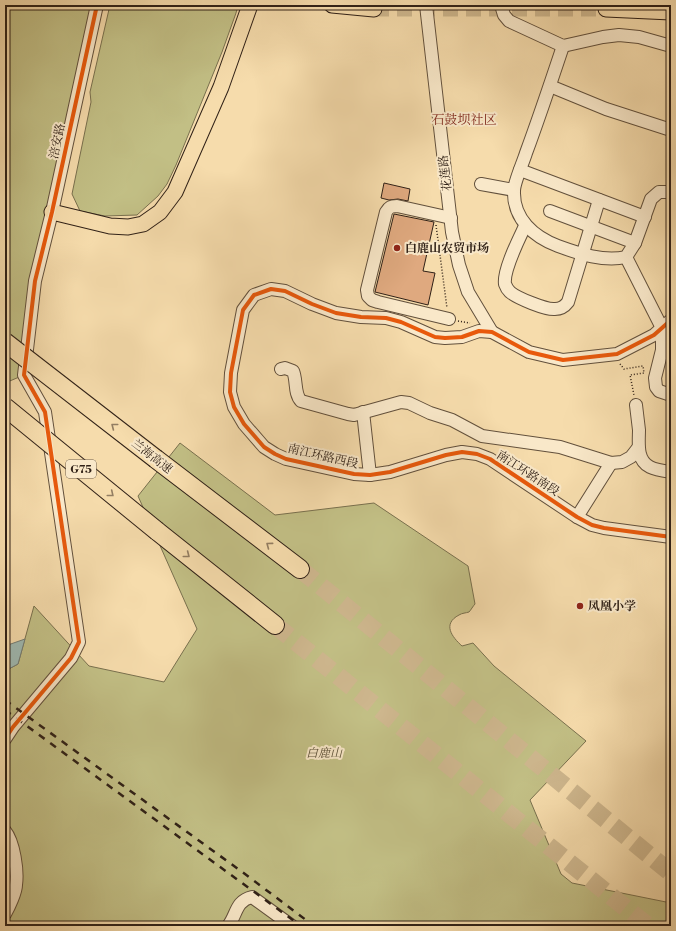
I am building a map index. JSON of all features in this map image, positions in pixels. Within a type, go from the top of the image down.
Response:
[{"type":"highway","name":"兰海高速","points":[[5,342],[300,569]]},
{"type":"highway","name":"G75","points":[[5,408],[275,625]]},
{"type":"main road","points":[[52,212],[110,226],[128,227],[143,224],[160,212],[175,192],[182,178],[220,87],[250,5]]},
{"type":"main road","points":[[332,5],[374,9]]},
{"type":"main road","points":[[606,9],[671,12]]},
{"type":"street","name":"涪安路","points":[[5,739],[13,727],[71,658],[79,642],[45,412],[24,375],[35,281],[52,212],[97,5]]},
{"type":"street","name":"花莲路","points":[[426,5],[451,218],[459,265],[468,292],[492,332]]},
{"type":"street","points":[[502,5],[504,15],[509,21],[563,46],[602,37],[619,35],[639,37],[671,46]]},
{"type":"street","points":[[563,46],[514,190],[519,216],[525,226],[550,243],[582,254],[615,259],[626,257],[635,243],[651,198],[659,192],[671,192]]},
{"type":"street","points":[[550,86],[606,109],[671,130]]},
{"type":"street","points":[[520,170],[645,217]]},
{"type":"street","points":[[481,184],[514,190]]},
{"type":"street","points":[[525,226],[506,271],[505,278],[508,290],[514,295],[549,309],[564,307],[568,302],[599,200]]},
{"type":"street","points":[[449,318],[372,300],[368,296],[367,290],[388,208],[397,206],[451,218]]},
{"type":"street","points":[[550,211],[635,243]]},
{"type":"street","points":[[626,257],[662,327],[662,350],[655,383],[659,391],[671,395]]},
{"type":"street","name":"南江环路西段","points":[[370,475],[354,474],[286,459],[274,454],[264,447],[244,424],[234,407],[230,392],[231,373],[243,310],[254,295],[271,289],[285,291],[312,304],[336,313],[361,317],[386,318],[401,322],[435,337],[462,337],[479,331],[492,332]]},
{"type":"street","points":[[492,332],[529,352],[563,360],[617,354],[662,327]]},
{"type":"street","points":[[280,369],[285,368],[293,371],[298,396],[301,401],[348,414],[363,412],[393,403],[410,403],[430,413],[452,420],[482,436],[554,446],[611,463],[622,462],[632,457],[638,448]]},
{"type":"street","points":[[636,405],[639,431],[638,448],[640,456],[651,468],[671,472]]},
{"type":"street","points":[[363,412],[370,475]]},
{"type":"street","name":"南江环路南段","points":[[370,475],[390,472],[446,454],[462,452],[477,454],[490,459],[577,517],[592,525],[671,537]]},
{"type":"street","points":[[577,517],[611,463]]},
{"type":"street","points":[[5,832],[8,835],[14,852],[16,886],[5,914]]},
{"type":"street","points":[[228,926],[238,906],[245,898],[252,897],[292,926]]},
{"type":"path","points":[[430,214],[431,216],[437,218],[436,224],[449,318],[472,324]]},
{"type":"path","points":[[617,354],[619,364],[624,369],[643,366],[644,373],[630,375],[636,405]]},
{"type":"green space","points":[[8,5],[97,5],[52,212],[24,375],[5,383],[5,65],[9,20]]},
{"type":"green space","points":[[110,5],[238,5],[222,52],[167,184],[158,196],[137,215],[105,216],[80,211],[72,194],[91,102],[90,92]]},
{"type":"green space","name":"白鹿山","points":[[180,443],[275,515],[374,503],[468,566],[475,604],[469,612],[459,615],[451,622],[450,630],[452,635],[462,646],[473,643],[494,666],[586,741],[530,800],[561,874],[572,883],[671,903],[671,926],[5,926],[5,671],[18,664],[34,606],[89,666],[164,682],[197,629],[138,496]]},
{"type":"water","points":[[5,5],[8,5],[9,20],[5,65]]},
{"type":"water","points":[[25,639],[18,664],[5,671],[5,646]]},
{"type":"building","points":[[384,183],[410,189],[408,201],[381,198]]},
{"type":"building","points":[[394,214],[434,222],[423,271],[435,273],[428,305],[375,292]]},
{"type":"tunnel","points":[[374,9],[606,9]]},
{"type":"tunnel","points":[[300,569],[671,873]]},
{"type":"tunnel","points":[[275,625],[648,926]]},
{"type":"railway","points":[[5,700],[245,874],[314,926]]},
{"type":"railway","points":[[5,710],[301,926]]},
{"type":"cycle path","points":[[5,739],[13,727],[71,658],[79,642],[45,412],[24,375],[35,281],[52,212],[97,5]]},
{"type":"cycle path","points":[[671,320],[654,335],[617,354],[563,360],[529,352],[492,332],[479,331],[462,337],[435,337],[401,322],[386,318],[361,317],[336,313],[312,304],[285,291],[271,289],[254,295],[243,310],[231,373],[230,392],[234,407],[244,424],[264,447],[286,459],[354,474],[370,475],[390,472],[446,455],[462,452],[477,454],[490,459],[577,517],[592,525],[671,537]]},
{"type":"place","name":"白鹿山农贸市场","points":[[397,248]]},
{"type":"place","name":"凤凰小学","points":[[580,606]]},
{"type":"district","name":"石鼓坝社区","points":[[464,119]]}]
